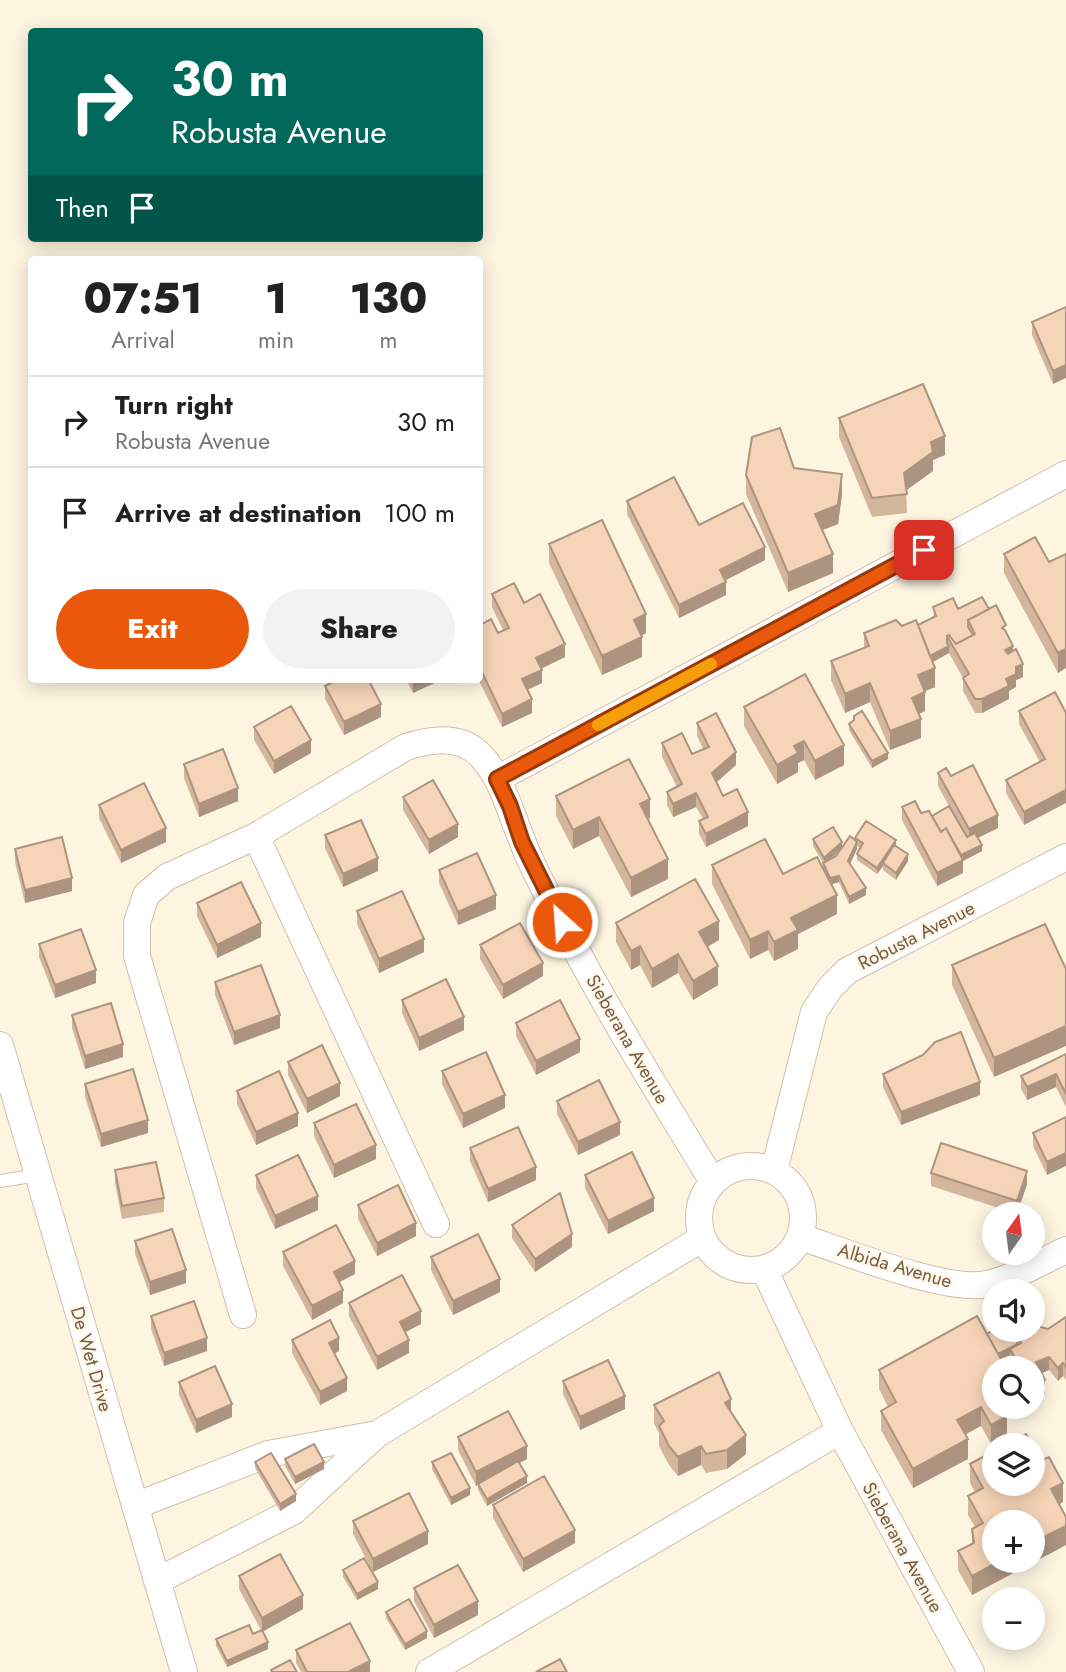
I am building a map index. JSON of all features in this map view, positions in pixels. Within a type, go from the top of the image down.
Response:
[{"type":"street","points":[[497,779],[1066,474]]},
{"type":"street","name":"Sieberana Avenue","points":[[243,1315],[136,956],[137,923],[146,895],[167,877],[256,836],[406,747],[427,740],[439,739],[466,744],[481,755],[497,779],[510,806],[522,842],[587,970],[713,1182]]},
{"type":"street","points":[[256,836],[436,1224]]},
{"type":"street","name":"Robusta Avenue","points":[[774,1171],[814,1012],[830,988],[847,971],[1066,857]]},
{"type":"street","name":"De Wet Drive","points":[[0,1045],[184,1672]]},
{"type":"street","points":[[742,1167],[758,1167],[774,1171],[794,1188],[804,1211],[801,1237],[787,1258],[764,1269],[737,1269],[714,1254],[703,1238],[699,1218],[703,1199],[713,1182],[726,1172],[742,1167]]},
{"type":"street","name":"Albida Avenue","points":[[801,1237],[929,1278],[964,1285],[986,1284],[1066,1250]]},
{"type":"street","points":[[157,1581],[294,1511],[377,1434],[703,1238]]},
{"type":"street","name":"Sieberana Avenue","points":[[764,1269],[840,1431],[971,1672]]},
{"type":"street","points":[[429,1672],[840,1431]]},
{"type":"street","points":[[135,1506],[268,1454],[377,1434]]},
{"type":"lane","points":[[0,1181],[38,1175]]},
{"type":"building","points":[[1066,307],[1066,365],[1053,371],[1032,322]]},
{"type":"building","points":[[923,384],[945,436],[931,442],[933,452],[904,473],[907,494],[872,498],[839,418]]},
{"type":"building","points":[[780,428],[794,468],[842,474],[838,505],[815,514],[833,554],[788,573],[746,475],[752,437]]},
{"type":"building","points":[[674,477],[699,525],[743,503],[765,547],[720,570],[726,582],[679,605],[627,501]]},
{"type":"building","points":[[602,520],[646,614],[634,620],[642,637],[602,656],[549,544]]},
{"type":"building","points":[[1035,537],[1049,562],[1066,554],[1066,649],[1058,653],[1004,554]]},
{"type":"building","points":[[514,583],[524,603],[540,594],[565,644],[536,658],[542,670],[522,679],[532,699],[502,714],[483,674],[483,623],[491,619],[498,633],[509,628],[492,594]]},
{"type":"building","points":[[982,597],[989,609],[968,620],[968,627],[973,635],[956,644],[949,635],[949,646],[930,656],[918,625],[936,616],[933,607],[953,598],[958,609]]},
{"type":"building","points":[[996,605],[1006,625],[1002,628],[1013,646],[1005,650],[1008,654],[1016,649],[1023,664],[1016,667],[1016,674],[1006,679],[1009,686],[982,699],[975,699],[963,678],[969,674],[947,636],[956,644],[975,634],[968,620]]},
{"type":"building","points":[[896,620],[902,626],[916,620],[935,668],[918,675],[925,692],[912,698],[921,719],[890,731],[870,683],[845,694],[831,661],[869,646],[864,633]]},
{"type":"building","points":[[805,674],[844,745],[815,761],[804,741],[794,746],[798,753],[777,765],[744,707]]},
{"type":"building","points":[[331,683],[370,683],[381,704],[344,722],[325,686]]},
{"type":"building","points":[[1055,692],[1066,713],[1066,790],[1024,812],[1006,780],[1045,759],[1019,711]]},
{"type":"building","points":[[291,706],[311,740],[274,761],[254,727]]},
{"type":"building","points":[[862,711],[888,753],[872,761],[849,724],[854,720],[854,716]]},
{"type":"building","points":[[716,713],[736,752],[712,773],[723,796],[737,789],[748,812],[706,834],[699,821],[708,817],[696,793],[673,804],[667,792],[682,784],[662,743],[682,733],[692,754],[709,747],[697,723]]},
{"type":"building","points":[[223,749],[238,788],[199,804],[184,764]]},
{"type":"building","points":[[629,759],[650,799],[640,804],[668,859],[631,878],[599,817],[573,830],[556,796]]},
{"type":"building","points":[[973,765],[998,815],[969,829],[938,773],[946,768],[951,776]]},
{"type":"building","points":[[433,780],[458,824],[429,840],[403,797]]},
{"type":"building","points":[[144,783],[166,828],[121,850],[99,805]]},
{"type":"building","points":[[915,801],[921,813],[929,811],[941,832],[946,828],[963,860],[937,873],[902,807]]},
{"type":"building","points":[[949,806],[967,837],[975,833],[982,845],[961,855],[946,828],[941,832],[932,816]]},
{"type":"building","points":[[361,820],[378,858],[343,874],[325,835]]},
{"type":"building","points":[[866,821],[896,840],[877,868],[857,854],[863,843],[855,838]]},
{"type":"building","points":[[833,827],[842,842],[824,858],[813,839]]},
{"type":"building","points":[[850,836],[857,842],[848,861],[866,888],[849,897],[839,876],[830,878],[823,863],[836,856]]},
{"type":"building","points":[[62,837],[72,878],[25,890],[15,849]]},
{"type":"building","points":[[765,839],[783,874],[817,857],[837,895],[791,918],[798,930],[774,942],[768,931],[750,940],[712,865]]},
{"type":"building","points":[[894,845],[908,854],[896,873],[883,863]]},
{"type":"building","points":[[477,853],[496,895],[458,912],[439,870]]},
{"type":"building","points":[[695,879],[719,921],[699,932],[718,966],[693,981],[678,954],[652,969],[640,946],[631,951],[616,923]]},
{"type":"building","points":[[241,882],[261,923],[217,945],[197,903]]},
{"type":"building","points":[[402,891],[424,939],[379,959],[357,911]]},
{"type":"building","points":[[520,923],[543,963],[503,985],[480,945]]},
{"type":"building","points":[[1045,924],[1066,969],[1066,1026],[994,1058],[952,965]]},
{"type":"building","points":[[81,929],[96,970],[55,985],[39,944]]},
{"type":"building","points":[[261,965],[280,1015],[234,1032],[215,982]]},
{"type":"building","points":[[446,979],[464,1017],[419,1038],[402,1000]]},
{"type":"building","points":[[560,1000],[580,1039],[536,1061],[516,1023]]},
{"type":"building","points":[[111,1003],[123,1044],[85,1056],[72,1015]]},
{"type":"building","points":[[961,1032],[980,1082],[901,1112],[883,1074],[923,1055],[935,1042]]},
{"type":"building","points":[[322,1045],[340,1083],[307,1099],[288,1062]]},
{"type":"building","points":[[486,1052],[505,1095],[463,1114],[442,1071]]},
{"type":"building","points":[[1066,1054],[1066,1094],[1056,1074],[1027,1087],[1021,1076]]},
{"type":"building","points":[[133,1069],[148,1120],[101,1134],[85,1084]]},
{"type":"building","points":[[279,1071],[298,1113],[256,1132],[237,1091]]},
{"type":"building","points":[[599,1080],[620,1122],[578,1142],[557,1101]]},
{"type":"building","points":[[356,1104],[376,1145],[334,1165],[314,1123]]},
{"type":"building","points":[[1066,1117],[1066,1153],[1047,1162],[1033,1133]]},
{"type":"building","points":[[518,1127],[536,1167],[488,1189],[470,1148]]},
{"type":"building","points":[[941,1143],[1027,1171],[1017,1201],[931,1173]]},
{"type":"building","points":[[632,1152],[654,1198],[608,1221],[585,1175]]},
{"type":"building","points":[[298,1155],[318,1196],[275,1216],[256,1175]]},
{"type":"building","points":[[156,1162],[164,1198],[122,1206],[115,1170]]},
{"type":"building","points":[[398,1185],[416,1223],[377,1243],[358,1205]]},
{"type":"building","points":[[560,1193],[572,1234],[535,1259],[512,1225]]},
{"type":"building","points":[[336,1225],[355,1261],[334,1272],[343,1290],[312,1306],[283,1252]]},
{"type":"building","points":[[172,1229],[186,1270],[150,1282],[135,1241]]},
{"type":"building","points":[[478,1234],[500,1279],[453,1301],[431,1257]]},
{"type":"building","points":[[402,1275],[421,1311],[400,1322],[409,1340],[377,1357],[349,1303]]},
{"type":"building","points":[[194,1301],[207,1338],[164,1353],[151,1316]]},
{"type":"building","points":[[977,1316],[982,1325],[982,1342],[992,1342],[999,1356],[982,1356],[982,1409],[957,1420],[968,1439],[913,1469],[881,1411],[896,1402],[879,1370]]},
{"type":"building","points":[[1066,1317],[1066,1367],[1063,1363],[1058,1368],[1045,1356],[1014,1356],[1010,1349],[1020,1342],[1045,1342],[1045,1328],[1048,1329]]},
{"type":"building","points":[[330,1320],[339,1338],[329,1343],[347,1378],[320,1392],[292,1340]]},
{"type":"building","points":[[991,1342],[1018,1344],[998,1354]]},
{"type":"building","points":[[608,1360],[625,1396],[580,1417],[563,1381]]},
{"type":"building","points":[[215,1366],[232,1404],[196,1420],[179,1382]]},
{"type":"building","points":[[719,1372],[731,1399],[725,1403],[746,1435],[727,1450],[706,1454],[701,1446],[678,1457],[659,1426],[664,1421],[654,1405]]},
{"type":"building","points":[[508,1411],[527,1446],[476,1472],[458,1437]]},
{"type":"building","points":[[988,1419],[1002,1419],[991,1425]]},
{"type":"building","points":[[314,1444],[324,1462],[295,1477],[285,1459]]},
{"type":"building","points":[[271,1453],[296,1494],[280,1504],[255,1462]]},
{"type":"building","points":[[451,1453],[470,1488],[451,1498],[432,1462]]},
{"type":"building","points":[[1049,1457],[1063,1483],[1051,1489],[1066,1517],[1066,1526],[1045,1536],[1045,1510],[982,1510],[982,1521],[968,1496],[982,1489],[982,1496],[1045,1496],[1045,1459]]},
{"type":"building","points":[[982,1458],[982,1486],[970,1464]]},
{"type":"building","points":[[518,1461],[527,1476],[487,1499],[478,1484]]},
{"type":"building","points":[[544,1476],[575,1530],[523,1559],[493,1505]]},
{"type":"building","points":[[409,1493],[428,1531],[373,1559],[353,1521]]},
{"type":"building","points":[[982,1524],[982,1570],[972,1576],[958,1551],[974,1543],[972,1529]]},
{"type":"building","points":[[280,1554],[303,1595],[262,1618],[239,1576]]},
{"type":"building","points":[[364,1558],[378,1582],[357,1594],[343,1570]]},
{"type":"building","points":[[458,1565],[478,1601],[434,1625],[414,1588]]},
{"type":"building","points":[[409,1599],[427,1631],[405,1644],[386,1612]]},
{"type":"building","points":[[350,1623],[370,1661],[348,1672],[307,1672],[296,1650]]},
{"type":"building","points":[[249,1625],[253,1634],[262,1630],[268,1642],[227,1661],[216,1639]]},
{"type":"building","points":[[560,1659],[567,1672],[536,1672]]},
{"type":"building","points":[[290,1660],[297,1672],[272,1672],[271,1670]]},
{"type":"slow traffic","points":[[598,725],[711,664]]},
{"type":"route","points":[[562,922],[522,842],[510,806],[497,779],[924,550]]}]
